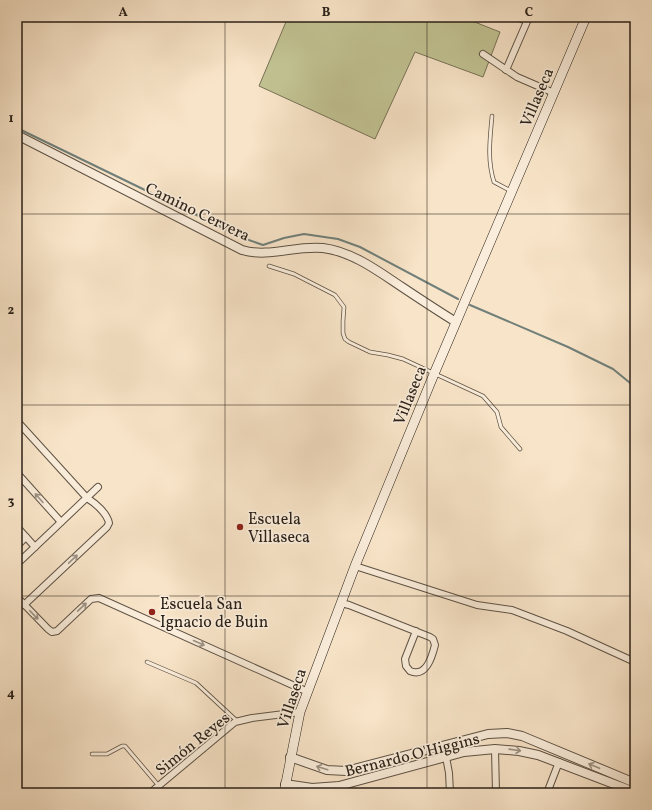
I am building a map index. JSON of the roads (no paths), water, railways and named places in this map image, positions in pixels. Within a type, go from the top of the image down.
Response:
[{"type":"main road","name":"Villaseca","points":[[285,789],[290,757],[300,712],[355,566],[434,374],[586,17]]},
{"type":"street","points":[[506,70],[528,19],[516,17]]},
{"type":"street","points":[[483,54],[506,70],[529,83],[554,93]]},
{"type":"street","name":"Camino Cervera","points":[[17,135],[242,250],[254,253],[266,253],[301,248],[317,248],[331,250],[350,256],[379,272],[456,322]]},
{"type":"street","points":[[17,421],[87,498],[96,504],[107,517],[109,523],[108,526],[24,604]]},
{"type":"street","points":[[17,473],[61,522]]},
{"type":"street","points":[[17,564],[98,487]]},
{"type":"street","points":[[17,527],[35,547]]},
{"type":"street","points":[[17,546],[26,537]]},
{"type":"street","points":[[355,566],[476,604],[512,610],[567,631],[635,662]]},
{"type":"street","points":[[17,597],[50,631],[55,632],[91,599],[99,598],[308,692]]},
{"type":"street","points":[[341,602],[416,631],[431,638],[435,645],[426,667],[421,672],[415,673],[408,670],[405,661],[416,631]]},
{"type":"street","name":"Simón Reyes","points":[[150,793],[229,726],[237,721],[300,712]]},
{"type":"street","name":"Bernardo O'Higgins","points":[[290,757],[327,770],[346,771],[494,733],[515,734],[530,739],[629,787],[635,792]]},
{"type":"street","points":[[461,741],[464,752]]},
{"type":"street","points":[[495,749],[496,793]]},
{"type":"street","name":"Bernardo O'Higgins","points":[[285,789],[335,787],[464,752],[495,749],[529,753],[629,787]]},
{"type":"street","points":[[446,757],[449,773],[450,793]]},
{"type":"street","points":[[546,793],[559,762]]},
{"type":"lane","points":[[492,116],[488,150],[491,173],[494,182],[512,191]]},
{"type":"lane","points":[[269,266],[294,274],[335,295],[344,308],[342,321],[343,333],[345,339],[349,342],[370,352],[403,359],[483,396],[497,412],[501,427],[520,450]]},
{"type":"lane","points":[[147,662],[196,683],[237,721]]},
{"type":"lane","points":[[92,754],[107,754],[122,746],[126,746],[159,786]]},
{"type":"waterway","points":[[17,128],[246,239],[263,245],[284,238],[304,234],[338,239],[360,247],[458,299]]},
{"type":"waterway","points":[[470,305],[568,347],[613,369],[635,387]]},
{"type":"place","name":"Escuela Villaseca","points":[[240,527]]},
{"type":"place","name":"Escuela San Ignacio de Buin","points":[[152,612]]}]
